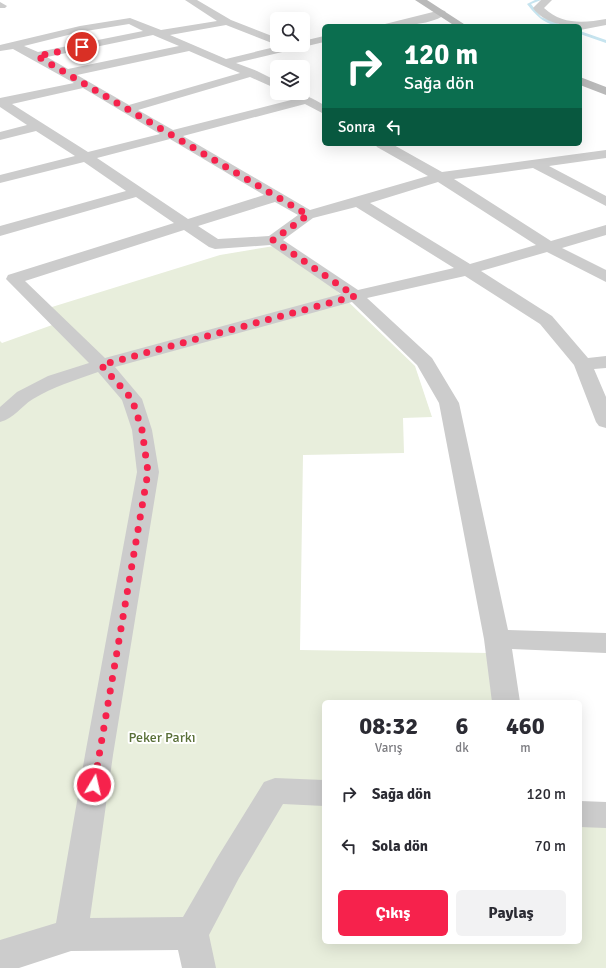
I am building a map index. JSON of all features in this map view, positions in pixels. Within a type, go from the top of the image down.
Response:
[{"type":"main road","points":[[420,0],[459,24]]},
{"type":"main road","points":[[582,82],[606,91]]},
{"type":"street","points":[[190,0],[227,22],[270,39]]},
{"type":"street","points":[[547,0],[538,8],[545,15],[557,21],[570,24]]},
{"type":"street","points":[[398,24],[431,17],[441,13]]},
{"type":"street","points":[[0,48],[80,29],[130,21],[159,32],[270,82]]},
{"type":"street","points":[[37,56],[159,32],[227,22]]},
{"type":"street","points":[[582,27],[606,22]]},
{"type":"street","points":[[310,42],[322,39]]},
{"type":"street","points":[[14,44],[68,73],[169,135],[308,215]]},
{"type":"street","points":[[68,73],[192,47]]},
{"type":"street","points":[[227,62],[270,51]]},
{"type":"street","points":[[127,109],[253,73]]},
{"type":"street","points":[[1,102],[84,84]]},
{"type":"street","points":[[0,179],[169,135],[291,100]]},
{"type":"street","points":[[310,100],[322,109]]},
{"type":"street","points":[[1,102],[86,156],[215,244],[273,240],[308,215],[358,202],[440,177],[537,165],[606,154]]},
{"type":"street","points":[[0,136],[38,126]]},
{"type":"street","points":[[386,146],[440,177],[549,247],[606,277]]},
{"type":"street","points":[[537,165],[606,202]]},
{"type":"street","points":[[0,231],[138,192]]},
{"type":"street","points":[[7,281],[277,196]]},
{"type":"street","points":[[358,202],[546,320],[583,364],[606,422]]},
{"type":"street","points":[[0,416],[24,396],[55,380],[101,365],[355,296],[468,270],[606,230]]},
{"type":"street","points":[[273,240],[355,296],[425,362],[449,403],[497,639],[506,700]]},
{"type":"street","points":[[7,281],[101,365],[132,399],[142,430],[148,472],[99,755],[71,935]]},
{"type":"street","points":[[583,364],[606,362]]},
{"type":"street","points":[[497,639],[606,643]]},
{"type":"street","points":[[199,968],[192,933],[228,868],[275,791],[322,793]]},
{"type":"street","points":[[582,814],[606,815]]},
{"type":"street","points":[[0,957],[71,935],[192,933]]},
{"type":"green space","name":"Peker Parkı","points":[[274,246],[336,290],[415,366],[432,417],[403,418],[404,453],[303,455],[300,650],[489,653],[496,700],[322,700],[322,944],[582,944],[582,812],[606,816],[606,968],[197,968],[183,922],[0,945],[0,341],[2,343],[55,324],[39,311],[220,255]]},
{"type":"waterway","points":[[539,0],[529,4],[540,18],[557,24]]},
{"type":"waterway","points":[[582,33],[606,42]]},
{"type":"route","points":[[82,47],[37,56],[68,73],[169,135],[308,215],[273,240],[355,296],[101,365],[132,399],[142,430],[148,472],[134,561],[94,785]]}]
